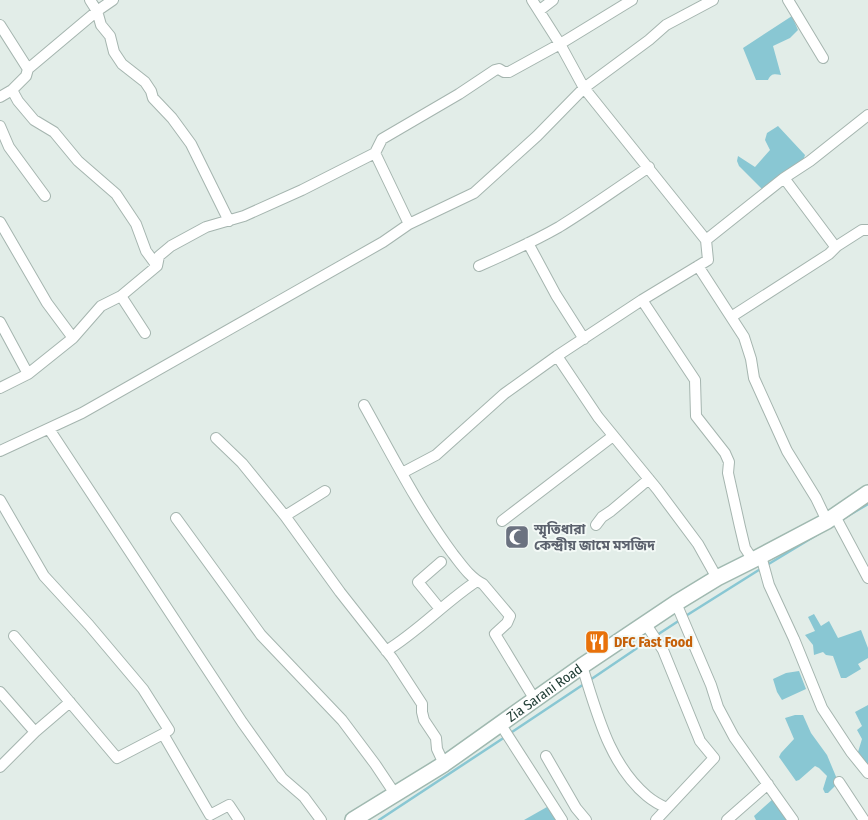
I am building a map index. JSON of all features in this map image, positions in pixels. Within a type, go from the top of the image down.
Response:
[{"type":"main road","name":"Zia Sarani Road","points":[[353,820],[444,764],[582,666],[676,603],[717,578],[831,519],[868,493]]},
{"type":"street","points":[[90,0],[97,11],[101,25],[110,36],[114,52],[122,64],[145,82],[153,98],[172,118],[191,144],[229,220]]},
{"type":"street","points":[[0,97],[12,90],[26,76],[28,69],[97,11],[113,0]]},
{"type":"street","points":[[402,473],[436,455],[504,394],[557,356],[642,300],[708,260],[706,240],[584,88],[540,10],[532,0]]},
{"type":"street","points":[[540,10],[553,0]]},
{"type":"street","points":[[0,388],[28,374],[73,338],[101,306],[121,296],[157,266],[159,256],[171,246],[206,227],[244,216],[302,190],[375,153],[382,139],[452,98],[494,70],[499,69],[509,72],[560,44],[632,0]]},
{"type":"street","points":[[0,451],[82,413],[145,379],[383,242],[408,224],[474,193],[537,136],[584,88],[649,40],[666,25],[713,0]]},
{"type":"street","points":[[788,0],[823,58]]},
{"type":"street","points":[[0,25],[28,69]]},
{"type":"street","points":[[12,90],[18,102],[34,120],[54,132],[78,161],[116,194],[136,224],[146,251],[157,266]]},
{"type":"street","points":[[706,240],[868,115]]},
{"type":"street","points":[[0,126],[9,147],[45,196]]},
{"type":"street","points":[[375,153],[408,224]]},
{"type":"street","points":[[479,266],[528,243],[604,198],[649,167]]},
{"type":"street","points":[[784,178],[831,242],[837,246]]},
{"type":"street","points":[[0,222],[47,303],[73,338]]},
{"type":"street","points":[[731,317],[829,254],[837,246],[862,230],[868,230]]},
{"type":"street","points":[[528,243],[556,295],[584,339]]},
{"type":"street","points":[[698,266],[744,338],[751,359],[754,378],[787,451],[868,578]]},
{"type":"street","points":[[121,296],[145,333]]},
{"type":"street","points":[[642,300],[695,380],[696,416],[725,453],[729,462],[728,473],[745,548],[757,558],[794,639],[822,708],[868,774]]},
{"type":"street","points":[[0,322],[28,374]]},
{"type":"street","points":[[557,356],[598,416],[698,544],[717,578]]},
{"type":"street","points":[[364,405],[440,536],[462,565],[482,584],[510,616],[507,623],[495,634],[535,700]]},
{"type":"street","points":[[49,428],[242,722],[282,778],[304,798],[321,820]]},
{"type":"street","points":[[502,520],[613,436]]},
{"type":"street","points":[[216,438],[242,463],[286,516],[340,592],[386,652],[422,704],[424,720],[436,738],[444,764]]},
{"type":"street","points":[[596,525],[602,517],[612,511],[649,479]]},
{"type":"street","points":[[286,516],[325,490]]},
{"type":"street","points":[[0,500],[44,576],[89,625],[143,689],[170,730],[116,758],[14,636]]},
{"type":"street","points":[[176,518],[262,635],[342,720],[395,794]]},
{"type":"street","points":[[440,609],[418,582],[441,562]]},
{"type":"street","points":[[386,652],[399,644],[477,581]]},
{"type":"street","points":[[676,603],[711,685],[718,708],[734,736],[793,820]]},
{"type":"street","points":[[645,623],[663,650],[700,741],[714,758],[656,820]]},
{"type":"street","points":[[582,666],[600,723],[621,768],[634,785],[649,798],[667,808]]},
{"type":"street","points":[[0,692],[35,732]]},
{"type":"street","points":[[0,767],[35,732],[70,702]]},
{"type":"street","points":[[501,725],[562,820]]},
{"type":"street","points":[[163,734],[210,815],[229,805],[239,820]]},
{"type":"street","points":[[546,756],[576,808],[586,820]]},
{"type":"street","points":[[839,782],[864,820]]},
{"type":"street","points":[[727,820],[768,784]]},
{"type":"water","points":[[792,16],[798,30],[790,38],[773,46],[781,75],[772,75],[768,80],[756,80],[743,48]]},
{"type":"water","points":[[778,126],[805,155],[803,161],[763,190],[739,166],[738,156],[755,167],[770,150],[765,140],[767,133]]},
{"type":"water","points":[[814,614],[821,626],[829,621],[838,638],[861,630],[868,648],[868,658],[858,664],[861,669],[846,678],[841,678],[833,656],[826,655],[823,652],[814,655],[813,645],[805,635],[815,631],[808,617]]},
{"type":"water","points":[[799,671],[806,689],[782,700],[773,679],[786,673]]},
{"type":"water","points":[[868,705],[868,766],[858,752],[862,739],[857,730],[862,726],[855,712]]},
{"type":"water","points":[[803,715],[811,733],[827,755],[837,779],[836,785],[828,793],[825,793],[823,789],[827,776],[819,768],[815,766],[796,781],[779,757],[794,739],[785,718]]},
{"type":"water","points":[[773,799],[787,820],[756,820],[754,816]]},
{"type":"water","points":[[547,807],[557,820],[524,820]]},
{"type":"waterway","points":[[841,520],[868,504]]},
{"type":"waterway","points":[[767,565],[820,533]]},
{"type":"waterway","points":[[684,617],[762,568]]},
{"type":"waterway","points":[[657,635],[680,620]]},
{"type":"waterway","points":[[590,680],[652,638]]},
{"type":"waterway","points":[[509,734],[584,684]]},
{"type":"waterway","points":[[379,820],[505,737]]},
{"type":"place","name":"স্মৃতিধারা কেন্দ্রীয় জামে মসজিদ","points":[[517,537]]},
{"type":"place","name":"DFC Fast Food","points":[[597,642]]}]
